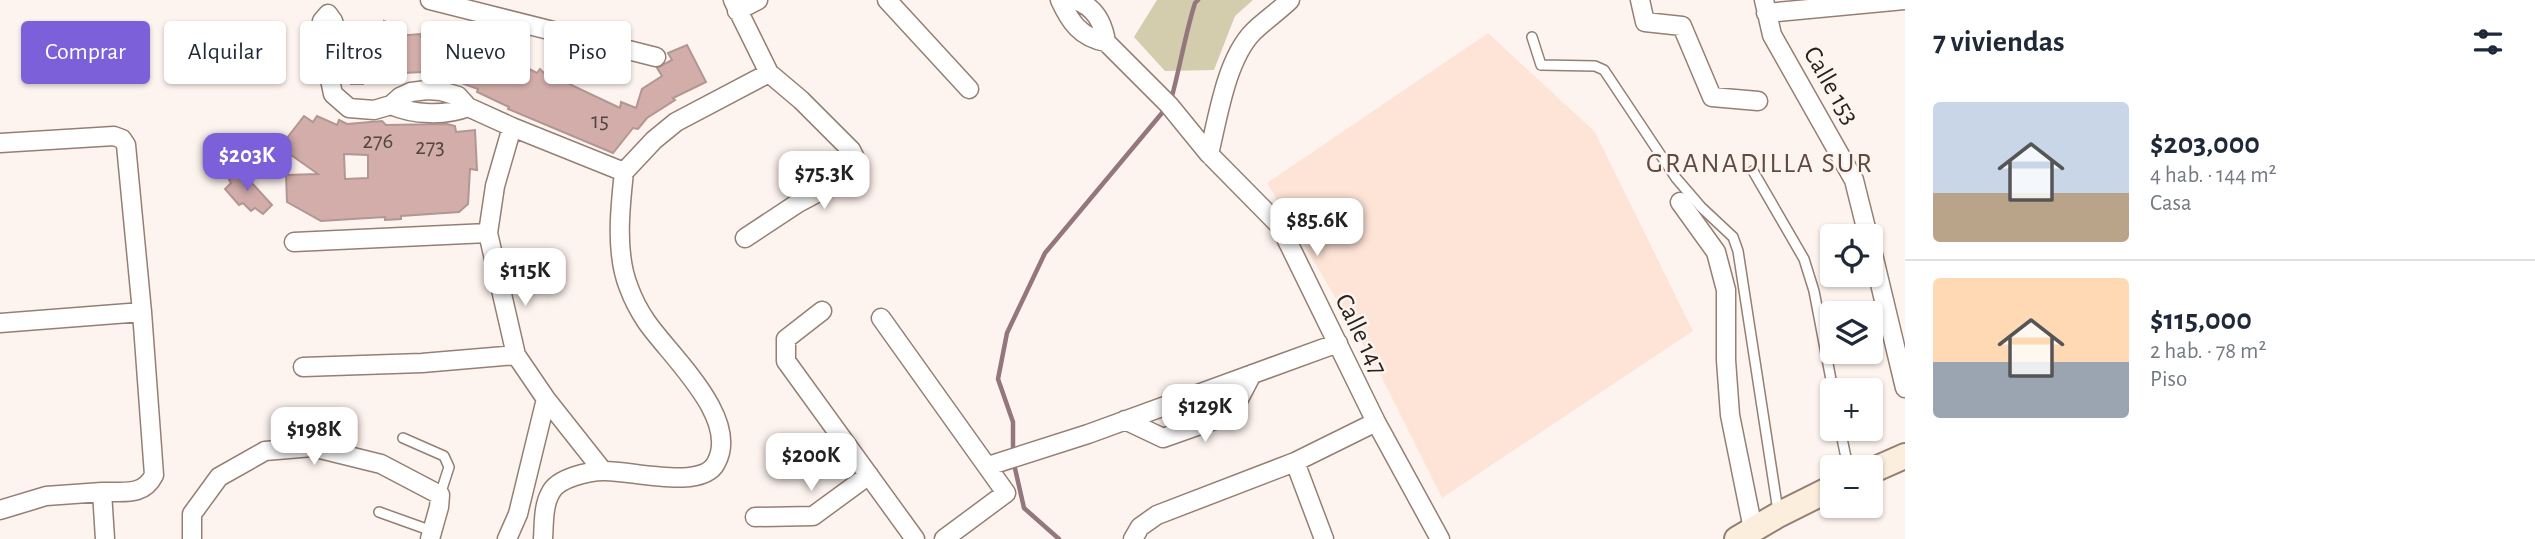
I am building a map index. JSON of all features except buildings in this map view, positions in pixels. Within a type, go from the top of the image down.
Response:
[{"type":"main road","points":[[1883,466],[1905,456]]},
{"type":"main road","points":[[1745,534],[1820,494]]},
{"type":"street","points":[[430,0],[656,57]]},
{"type":"street","points":[[745,238],[798,203],[854,173],[855,166],[855,158],[845,143],[802,100],[769,73],[735,5],[758,0]]},
{"type":"street","points":[[887,0],[969,89]]},
{"type":"street","points":[[1060,0],[1072,24],[1086,37],[1106,42],[1099,17],[1084,3],[1075,0]]},
{"type":"street","points":[[1209,154],[1222,98],[1239,52],[1253,32],[1290,0]]},
{"type":"street","points":[[1640,0],[1645,22],[1682,26],[1712,97],[1758,101]]},
{"type":"street","points":[[1765,6],[1894,1]]},
{"type":"street","name":"Calle 153","points":[[1765,6],[1772,35],[1851,173],[1865,224]]},
{"type":"street","name":"Calle 147","points":[[1106,42],[1169,105],[1209,154],[1280,226],[1377,422],[1440,539]]},
{"type":"street","points":[[544,539],[547,501],[556,485],[569,478],[603,471],[682,478],[709,472],[716,464],[720,446],[716,421],[708,401],[646,321],[628,287],[618,223],[624,172],[654,140],[676,122],[769,73]]},
{"type":"street","points":[[331,84],[333,94],[349,108],[373,110],[391,105],[400,97],[427,90],[458,96],[468,107],[624,172]]},
{"type":"street","points":[[512,127],[495,186],[488,233],[516,355],[603,471]]},
{"type":"street","points":[[0,143],[114,136],[122,139],[126,145],[154,475],[149,486],[140,490],[46,496],[0,510]]},
{"type":"street","points":[[1680,202],[1716,252],[1726,290],[1726,360],[1730,415],[1745,534]]},
{"type":"street","points":[[294,242],[488,233]]},
{"type":"street","points":[[1881,287],[1905,388]]},
{"type":"street","points":[[822,311],[786,339],[786,360],[915,539]]},
{"type":"street","points":[[0,323],[142,312]]},
{"type":"street","points":[[881,318],[1006,493],[944,539]]},
{"type":"street","points":[[988,466],[1338,343]]},
{"type":"street","points":[[303,367],[422,363],[516,355]]},
{"type":"street","points":[[1125,420],[1163,438],[1231,414],[1252,374]]},
{"type":"street","points":[[507,539],[518,514],[546,398]]},
{"type":"street","points":[[1133,539],[1140,527],[1157,515],[1294,462],[1377,422]]},
{"type":"street","points":[[192,539],[192,514],[219,477],[265,451],[312,447],[382,464],[440,495],[431,535]]},
{"type":"street","points":[[1294,462],[1324,539]]},
{"type":"street","points":[[755,516],[813,516],[869,475]]},
{"type":"street","points":[[102,492],[105,539]]},
{"type":"lane","points":[[1532,37],[1541,65],[1595,66],[1604,70],[1689,194],[1733,237],[1738,251],[1778,515]]},
{"type":"lane","points":[[1753,171],[1799,247],[1807,267],[1831,378]]},
{"type":"lane","points":[[402,438],[444,456],[449,467],[440,495]]},
{"type":"lane","points":[[379,512],[431,535]]},
{"type":"shaded area","points":[[1157,0],[1253,0],[1235,16],[1214,70],[1165,71],[1134,37]]},
{"type":"shaded area","points":[[1488,33],[1595,132],[1693,331],[1442,498],[1376,366],[1267,183]]},
{"type":"waterway","points":[[1171,100],[1191,15],[1198,0]]},
{"type":"waterway","points":[[1013,452],[1013,422],[998,379],[1007,333],[1045,253],[1167,107]]},
{"type":"waterway","points":[[1014,464],[1024,508],[1059,539]]},
{"type":"district","name":"GRANADILLA SUR","points":[[1760,162]]}]
